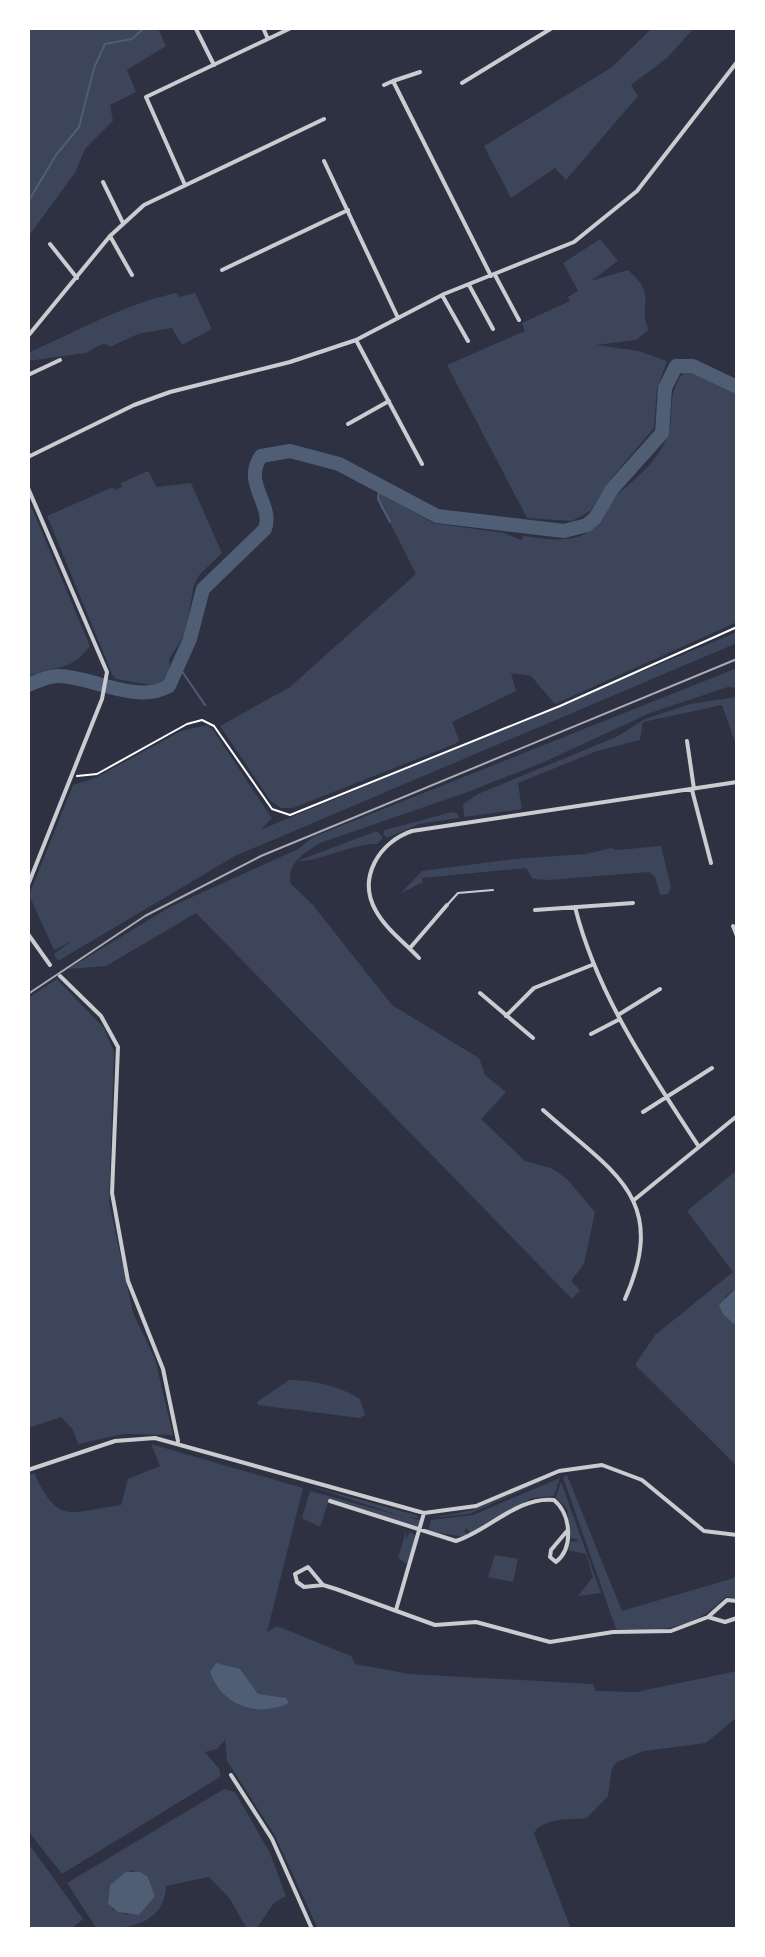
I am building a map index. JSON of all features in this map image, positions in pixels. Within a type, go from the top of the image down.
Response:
[{"type":"street","points":[[263,28],[268,39]]},
{"type":"street","points":[[185,185],[146,97],[291,28]]},
{"type":"street","points":[[462,83],[552,28]]},
{"type":"street","points":[[196,29],[214,65]]},
{"type":"street","points":[[28,457],[170,392],[279,365],[356,340],[442,295],[554,252],[595,228],[637,191],[737,62]]},
{"type":"street","points":[[384,85],[420,72]]},
{"type":"street","points":[[393,81],[519,320]]},
{"type":"street","points":[[28,336],[110,236],[144,205],[324,119]]},
{"type":"street","points":[[324,161],[398,318]]},
{"type":"street","points":[[103,182],[123,223]]},
{"type":"street","points":[[222,270],[348,210]]},
{"type":"street","points":[[110,236],[132,275]]},
{"type":"street","points":[[50,244],[77,278]]},
{"type":"street","points":[[469,285],[493,329]]},
{"type":"street","points":[[442,295],[468,341]]},
{"type":"street","points":[[356,340],[422,464]]},
{"type":"street","points":[[28,375],[60,360]]},
{"type":"street","points":[[348,424],[389,401]]},
{"type":"street","points":[[28,488],[107,678],[28,885]]},
{"type":"street","points":[[687,741],[693,789],[711,863]]},
{"type":"street","points":[[419,958],[382,920],[370,892],[374,863],[394,839],[412,831],[737,782]]},
{"type":"street","points":[[535,910],[633,903]]},
{"type":"street","points":[[410,948],[447,905]]},
{"type":"street","points":[[575,907],[592,964],[619,1017],[699,1147]]},
{"type":"street","points":[[733,926],[737,936]]},
{"type":"street","points":[[28,934],[50,965]]},
{"type":"street","points":[[506,1016],[534,988],[592,964]]},
{"type":"street","points":[[60,976],[101,1016],[118,1047],[112,1193],[128,1281],[163,1369],[178,1442]]},
{"type":"street","points":[[591,1034],[660,989]]},
{"type":"street","points":[[480,993],[533,1038]]},
{"type":"street","points":[[643,1112],[712,1068]]},
{"type":"street","points":[[543,1110],[622,1181],[634,1200],[642,1232],[642,1248],[625,1299]]},
{"type":"street","points":[[634,1200],[737,1116]]},
{"type":"street","points":[[28,1470],[90,1447],[130,1438],[178,1442],[310,1483],[424,1513],[476,1506],[559,1471],[602,1465],[642,1480],[704,1531],[737,1535]]},
{"type":"street","points":[[330,1501],[419,1532],[456,1541],[519,1507],[545,1499],[560,1506],[567,1531],[564,1553],[556,1562],[550,1557],[551,1550],[567,1531]]},
{"type":"street","points":[[396,1610],[424,1513]]},
{"type":"street","points":[[323,1585],[308,1567],[295,1574],[297,1582],[304,1587],[323,1585],[435,1625],[486,1623],[550,1642],[613,1632],[660,1633],[708,1617],[727,1600],[737,1601]]},
{"type":"street","points":[[708,1617],[725,1622],[737,1618]]},
{"type":"street","points":[[231,1775],[272,1839],[312,1929]]},
{"type":"lane","points":[[447,905],[458,893],[493,890]]},
{"type":"path","points":[[72,776],[97,774],[187,724],[202,720],[214,726],[272,809],[290,815],[560,706],[737,627]]},
{"type":"shaded area","points":[[28,28],[158,28],[166,46],[127,70],[136,92],[110,105],[113,121],[85,149],[75,173],[28,237]]},
{"type":"shaded area","points":[[652,28],[694,28],[667,58],[631,85],[638,96],[566,180],[555,168],[511,198],[484,146],[612,67]]},
{"type":"shaded area","points":[[600,239],[618,261],[591,281],[628,270],[643,288],[649,330],[636,340],[596,345],[639,351],[667,361],[657,389],[654,428],[609,481],[590,511],[572,521],[527,518],[447,365],[525,331],[522,323],[570,301],[568,297],[578,291],[563,263]]},
{"type":"shaded area","points":[[176,293],[180,297],[195,293],[212,329],[182,345],[172,328],[138,334],[110,347],[104,343],[86,353],[28,361],[28,353],[100,319]]},
{"type":"shaded area","points":[[683,373],[694,373],[737,395],[737,622],[555,704],[531,676],[511,673],[516,691],[452,722],[459,740],[455,744],[293,808],[281,808],[270,800],[220,726],[290,687],[416,574],[378,499],[379,492],[433,523],[504,533],[521,540],[524,536],[564,539],[583,535],[599,523],[616,496],[659,453],[670,429],[674,390]]},
{"type":"shaded area","points":[[148,471],[157,487],[191,483],[222,553],[200,574],[194,585],[185,634],[169,659],[170,671],[163,683],[151,685],[116,679],[112,674],[47,516],[113,487],[114,490],[122,487],[121,483]]},
{"type":"shaded area","points":[[28,499],[90,646],[68,665],[28,677]]},
{"type":"shaded area","points":[[737,632],[737,643],[235,856],[58,961],[54,954],[72,941],[54,950],[29,895],[73,785],[95,778],[181,731],[207,725],[213,730],[272,818],[260,830]]},
{"type":"shaded area","points":[[737,668],[737,688],[728,687],[650,713],[544,762],[320,843],[303,855],[290,875],[290,883],[313,905],[392,1005],[479,1058],[485,1075],[506,1092],[481,1119],[525,1161],[551,1168],[566,1178],[595,1212],[584,1264],[571,1281],[580,1290],[572,1299],[196,913],[106,966],[68,969],[170,907],[298,849],[313,837]]},
{"type":"shaded area","points":[[737,697],[737,748],[722,705],[643,722],[640,740],[597,751],[518,783],[522,809],[464,817],[463,804],[478,794],[616,737],[645,719],[690,704]]},
{"type":"shaded area","points":[[457,813],[459,818],[419,824],[387,838],[383,834],[385,830]]},
{"type":"shaded area","points":[[377,831],[383,838],[377,844],[297,861]]},
{"type":"shaded area","points":[[661,846],[671,887],[668,894],[660,895],[655,877],[649,872],[549,880],[533,879],[526,868],[422,878],[423,882],[400,894],[422,871],[514,859],[586,854],[611,848]]},
{"type":"shaded area","points":[[57,979],[104,1028],[114,1052],[109,1202],[133,1313],[155,1359],[173,1435],[124,1434],[78,1444],[73,1430],[61,1417],[28,1428],[28,998]]},
{"type":"shaded area","points":[[736,1171],[737,1287],[725,1297],[737,1327],[737,1466],[635,1365],[655,1335],[733,1272],[687,1211]]},
{"type":"shaded area","points":[[737,1287],[737,1327],[723,1314],[719,1305]]},
{"type":"shaded area","points":[[289,1380],[317,1383],[344,1391],[360,1399],[365,1415],[359,1418],[258,1405],[257,1402]]},
{"type":"shaded area","points":[[151,1444],[303,1488],[267,1632],[277,1626],[351,1656],[355,1664],[410,1674],[593,1684],[596,1691],[636,1692],[737,1671],[737,1717],[706,1743],[644,1751],[617,1762],[612,1768],[608,1796],[587,1818],[551,1822],[534,1833],[571,1929],[318,1929],[274,1834],[227,1761],[225,1740],[217,1749],[205,1752],[220,1770],[220,1777],[62,1874],[28,1831],[28,1475],[34,1473],[51,1501],[67,1512],[121,1505],[128,1479],[160,1466]]},
{"type":"shaded area","points":[[558,1474],[469,1514],[430,1518],[473,1510]]},
{"type":"shaded area","points":[[567,1475],[622,1611],[737,1577],[737,1598],[725,1597],[701,1616],[675,1626],[647,1630],[616,1629],[563,1477]]},
{"type":"shaded area","points":[[560,1478],[554,1496],[532,1498],[470,1534],[467,1528],[464,1531],[468,1535],[464,1537],[428,1531],[431,1520],[473,1515]]},
{"type":"shaded area","points":[[561,1482],[601,1593],[578,1596],[593,1577],[586,1554],[568,1550],[571,1541],[577,1542],[577,1539],[571,1538],[567,1509],[556,1497]]},
{"type":"shaded area","points":[[310,1486],[416,1515],[419,1518],[407,1517],[420,1520],[418,1528],[329,1500],[320,1527],[302,1518],[310,1491],[404,1517]]},
{"type":"shaded area","points":[[406,1531],[406,1539],[410,1532],[416,1536],[407,1564],[398,1558]]},
{"type":"shaded area","points":[[495,1555],[518,1559],[513,1582],[488,1577]]},
{"type":"shaded area","points":[[216,1663],[240,1669],[258,1694],[286,1698],[289,1703],[254,1709],[232,1701],[216,1684],[210,1672]]},
{"type":"shaded area","points":[[224,1789],[235,1792],[270,1853],[286,1896],[274,1903],[257,1928],[247,1929],[230,1899],[209,1877],[166,1886],[159,1909],[142,1922],[120,1928],[97,1929],[67,1883]],"holes":[[[131,1870],[148,1877],[155,1896],[127,1915],[112,1909]]]},
{"type":"shaded area","points":[[28,1843],[83,1919],[71,1929],[28,1929]]},
{"type":"shaded area","points":[[126,1872],[140,1872],[148,1877],[155,1896],[139,1915],[118,1912],[108,1904],[110,1885]]},
{"type":"waterway","points":[[28,202],[56,155],[79,127],[94,68],[105,44],[132,39],[144,28]]},
{"type":"waterway","points":[[28,685],[58,676],[128,691],[156,691],[169,686],[190,639],[203,589],[265,529],[266,511],[255,476],[261,456],[290,451],[339,464],[437,516],[564,531],[587,525],[595,518],[612,489],[662,433],[665,388],[676,366],[693,366],[737,387]]},
{"type":"waterway","points":[[380,484],[378,499],[390,522]]},
{"type":"waterway","points":[[179,667],[205,705]]},
{"type":"railway","points":[[28,994],[145,916],[261,856],[737,659]]}]
